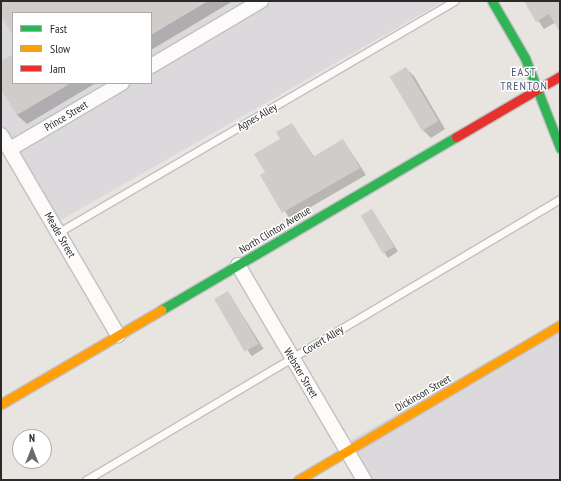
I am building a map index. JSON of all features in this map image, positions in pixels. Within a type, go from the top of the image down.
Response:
[{"type":"street","points":[[152,65],[261,1]]},
{"type":"street","points":[[492,1],[525,58],[560,148]]},
{"type":"street","name":"North Clinton Avenue","points":[[1,404],[560,76]]},
{"type":"street","name":"Prince Street","points":[[10,149],[120,84]]},
{"type":"street","name":"Meade Street","points":[[1,135],[118,335]]},
{"type":"street","name":"Webster Street","points":[[238,265],[364,480]]},
{"type":"street","name":"Dickinson Street","points":[[298,480],[560,325]]},
{"type":"lane","name":"Agnes Alley","points":[[59,232],[455,1]]},
{"type":"lane","name":"Covert Alley","points":[[86,480],[560,199]]},
{"type":"shaded area","points":[[1,1],[444,1],[52,225],[1,139]]},
{"type":"shaded area","points":[[560,320],[560,480],[360,480],[341,446]]},
{"type":"building","points":[[1,1],[208,1],[152,34],[152,12],[12,12],[12,34],[1,16]]},
{"type":"building","points":[[524,1],[560,1],[560,32],[549,14],[536,22]]},
{"type":"building","points":[[12,55],[12,84],[69,84],[17,115],[1,89],[1,61]]},
{"type":"building","points":[[406,67],[438,121],[422,131],[390,77]]},
{"type":"building","points":[[292,123],[313,157],[343,139],[360,168],[282,213],[260,175],[265,172],[254,154],[280,139],[276,132]]},
{"type":"building","points":[[372,209],[394,247],[383,254],[361,215]]},
{"type":"building","points":[[228,291],[258,344],[245,352],[214,299]]},
{"type":"traffic: fast","points":[[492,1],[525,58],[560,148]]},
{"type":"traffic: fast","points":[[161,310],[456,137]]},
{"type":"traffic: slow","points":[[1,404],[161,310]]},
{"type":"traffic: slow","points":[[298,480],[560,325]]},
{"type":"traffic: jam","points":[[456,137],[560,76]]},
{"type":"district","name":"EAST TRENTON","points":[[524,79]]}]
